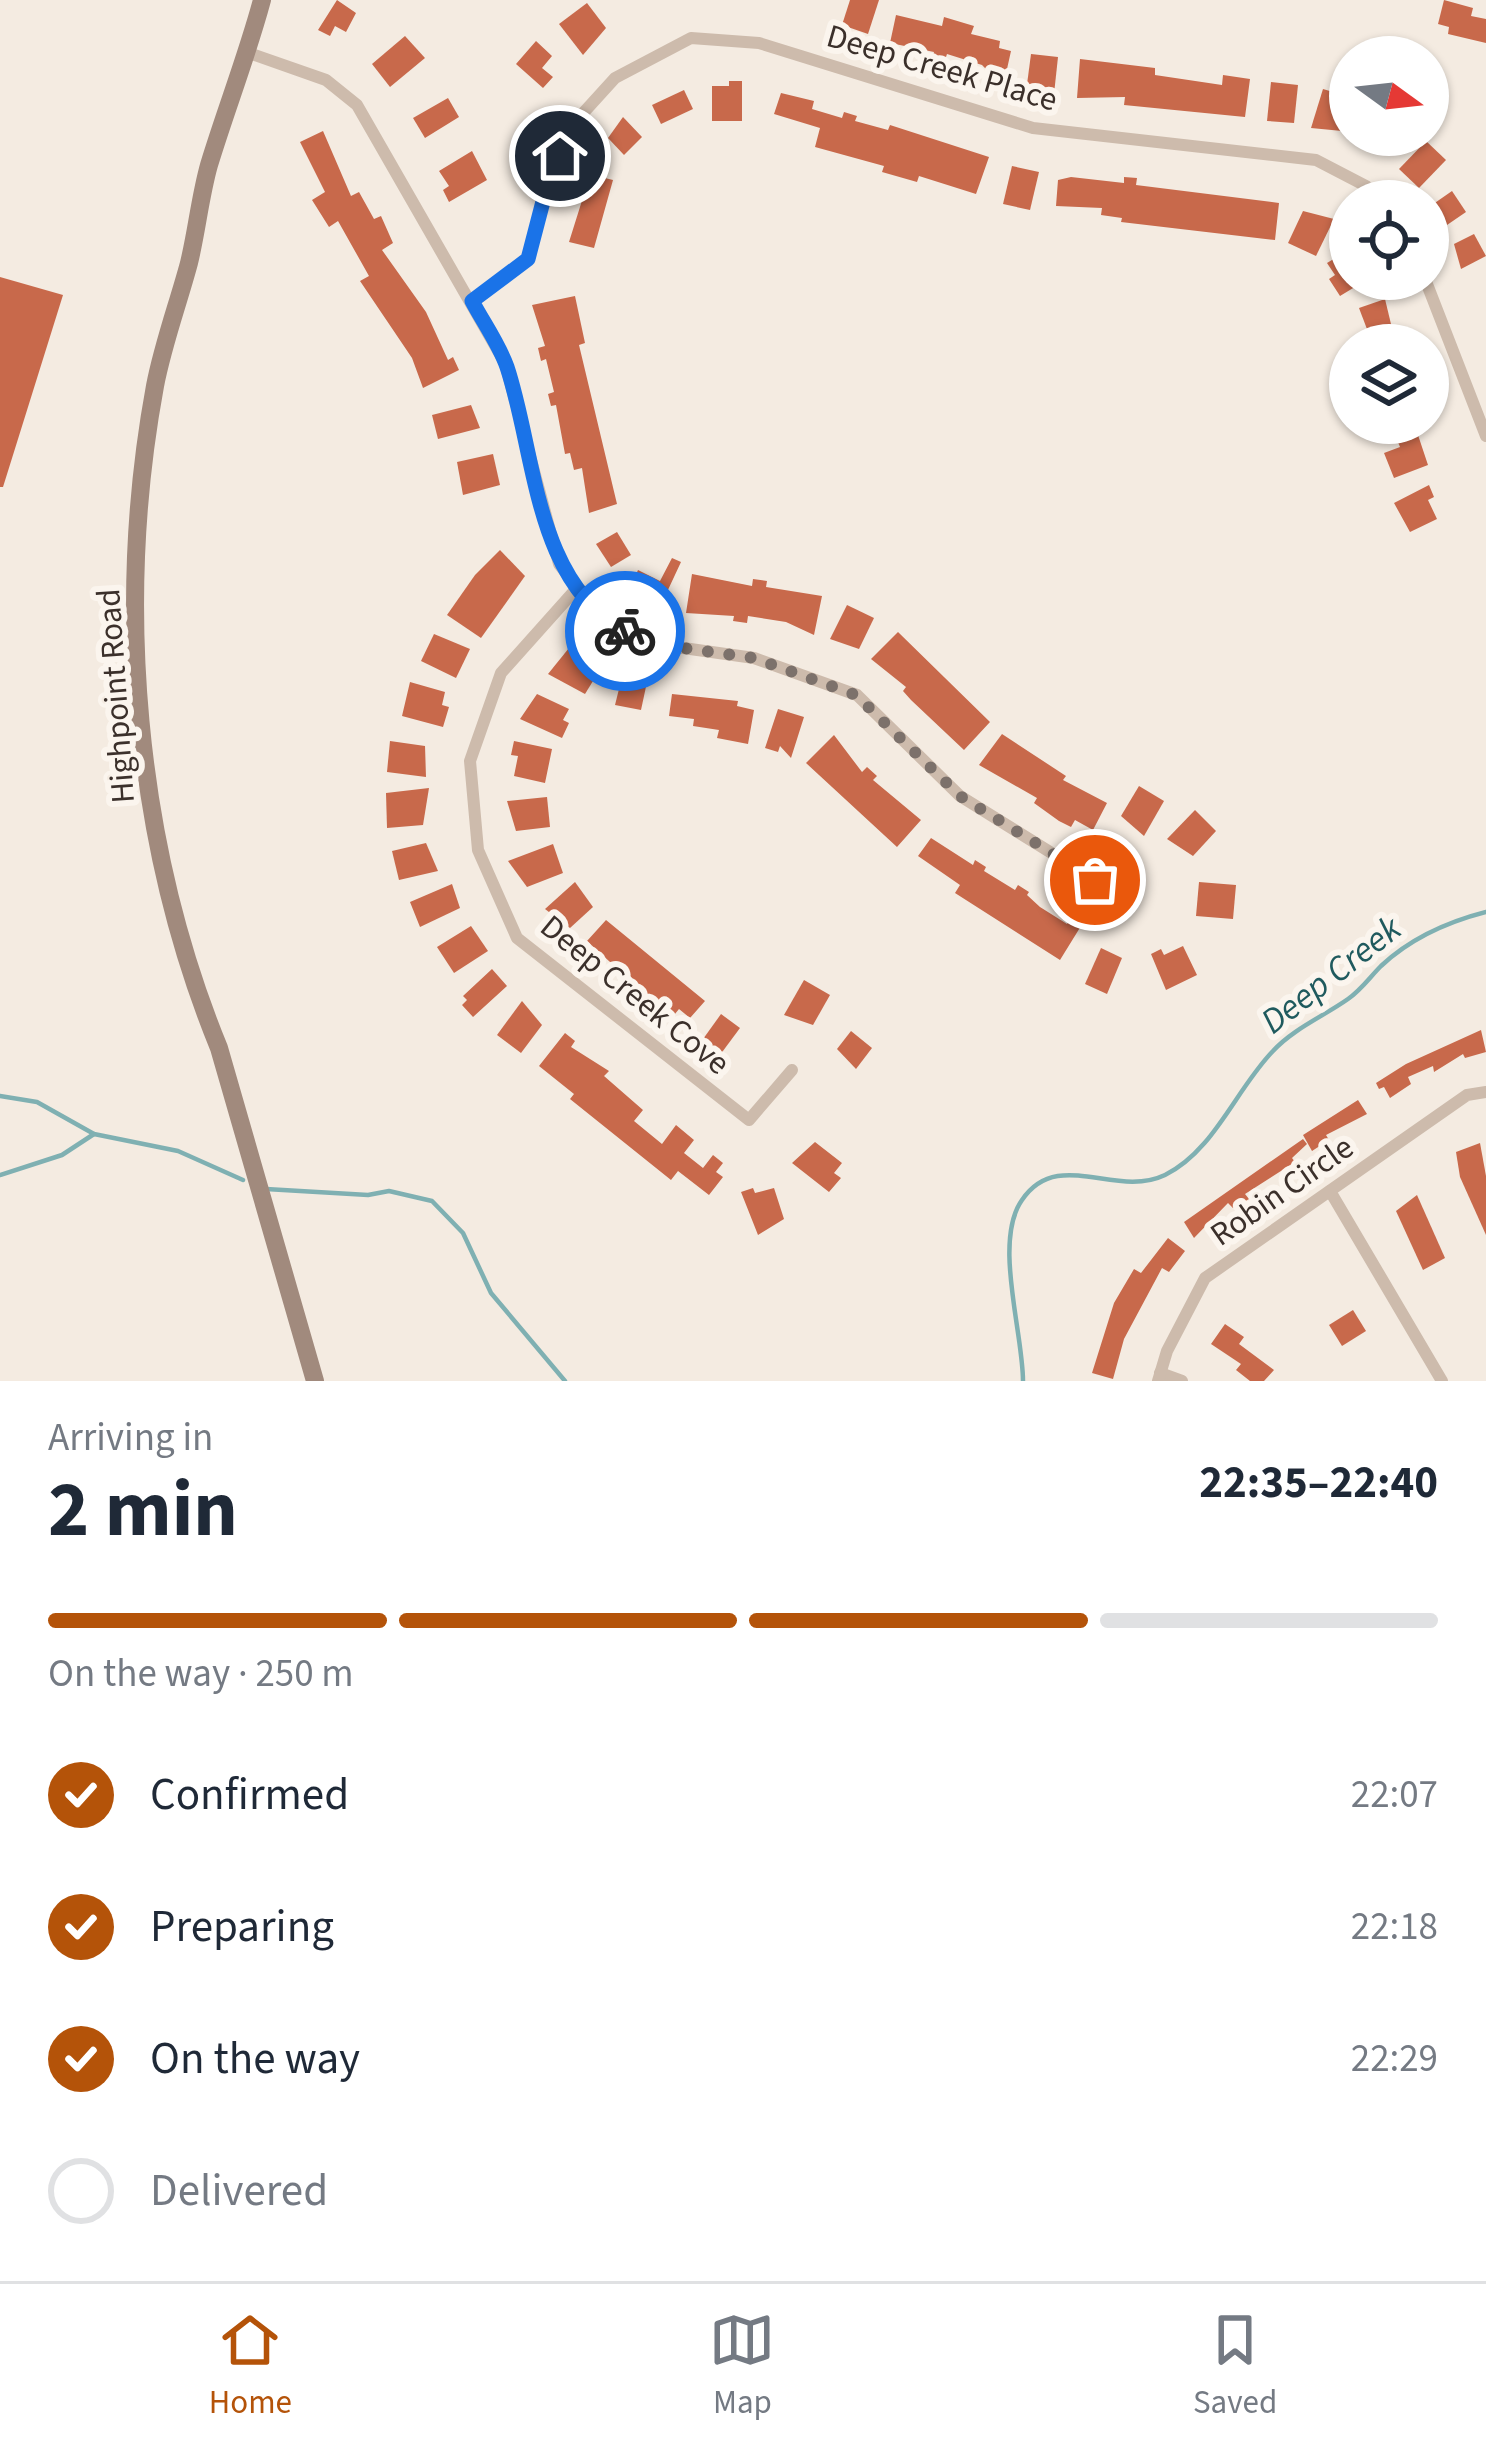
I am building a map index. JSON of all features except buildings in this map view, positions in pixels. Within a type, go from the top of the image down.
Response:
[{"type":"street","name":"Highpoint Road","points":[[262,0],[249,53],[208,168],[188,266],[156,380],[141,471],[136,656],[160,854],[198,1000],[219,1048],[315,1381]]},
{"type":"street","name":"Deep Creek Place","points":[[472,301],[528,259],[546,190],[575,122],[615,78],[691,38],[760,43],[1033,128],[1316,160],[1354,180]]},
{"type":"street","points":[[249,53],[326,80],[357,105],[506,363],[559,564],[602,618],[648,643],[754,658],[856,695],[960,796],[1095,880],[1139,888]]},
{"type":"street","points":[[1433,300],[1486,436]]},
{"type":"street","name":"Deep Creek Cove","points":[[578,588],[501,673],[470,761],[478,850],[517,938],[748,1120],[792,1070]]},
{"type":"street","name":"Robin Circle","points":[[1159,1377],[1204,1278],[1467,1095],[1486,1092]]},
{"type":"street","points":[[1330,1191],[1442,1381]]},
{"type":"street","points":[[1159,1377],[1182,1381]]},
{"type":"waterway","name":"Deep Creek","points":[[1023,1381],[1010,1239],[1022,1200],[1036,1185],[1070,1175],[1127,1182],[1165,1175],[1197,1151],[1281,1043],[1353,995],[1417,939],[1486,912]]},
{"type":"waterway","name":"Deep Creek","points":[[0,1096],[37,1102],[94,1134],[178,1151],[243,1180]]},
{"type":"waterway","points":[[0,1175],[62,1155],[94,1134]]},
{"type":"waterway","name":"Deep Creek","points":[[266,1189],[368,1195],[389,1191],[432,1201],[463,1233],[491,1293],[565,1381]]},
{"type":"way so far","points":[[625,631],[648,643],[754,658],[818,677],[856,695],[960,796],[1095,880]]},
{"type":"route","points":[[560,156],[528,259],[472,301],[506,363],[559,564],[602,618],[625,631]]}]
